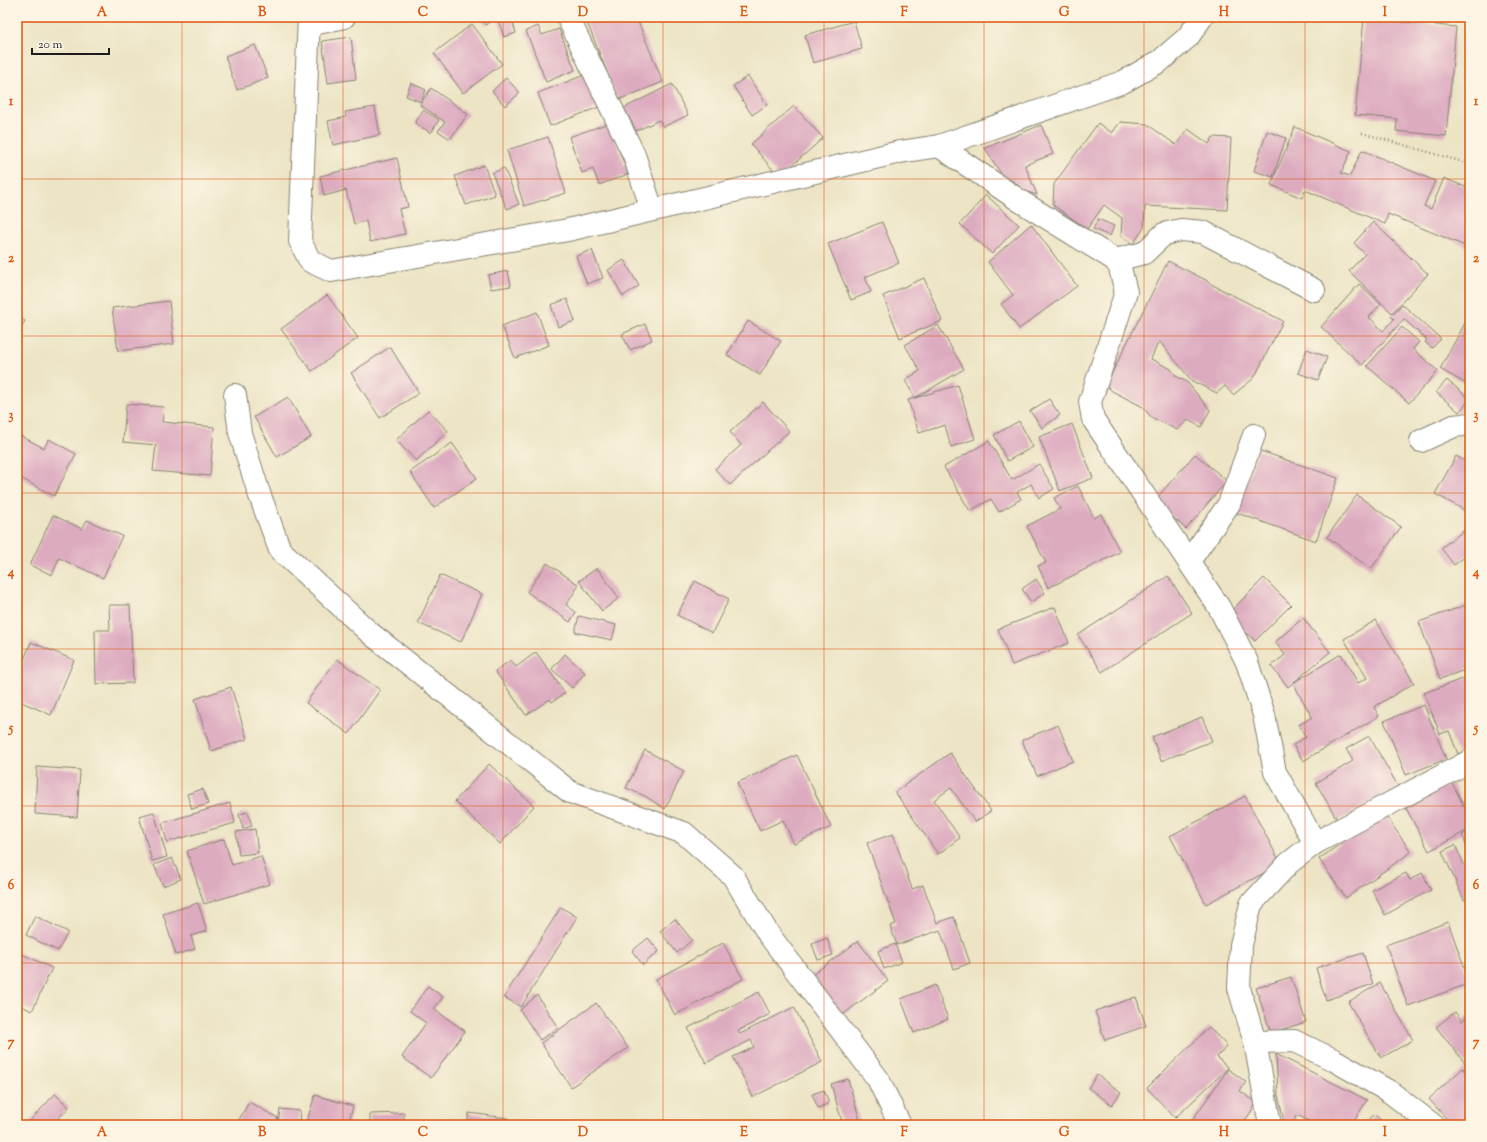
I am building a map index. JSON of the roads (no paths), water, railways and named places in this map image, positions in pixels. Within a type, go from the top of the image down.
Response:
[{"type":"street","points":[[344,17],[309,21],[300,242],[310,261],[331,271],[568,230],[900,152],[939,146],[1123,82],[1160,61],[1188,38],[1202,17]]},
{"type":"street","points":[[568,17],[634,155],[652,210]]},
{"type":"street","points":[[939,146],[1020,201],[1115,260],[1120,268],[1126,292],[1090,402],[1093,419],[1219,607],[1247,662],[1264,715],[1275,772],[1315,843]]},
{"type":"street","points":[[1115,260],[1144,253],[1164,234],[1181,230],[1203,232],[1314,290]]},
{"type":"street","points":[[235,395],[240,433],[259,493],[280,550],[370,633],[570,792],[684,833],[733,876],[769,935],[878,1079],[900,1125]]},
{"type":"street","points":[[1421,441],[1454,426],[1470,424]]},
{"type":"street","points":[[1189,561],[1229,504],[1254,435]]},
{"type":"street","points":[[1270,1125],[1255,1042],[1239,988],[1241,945],[1250,904],[1289,863],[1315,843],[1470,761]]},
{"type":"street","points":[[1255,1042],[1294,1041],[1334,1060],[1390,1092],[1433,1125]]}]
